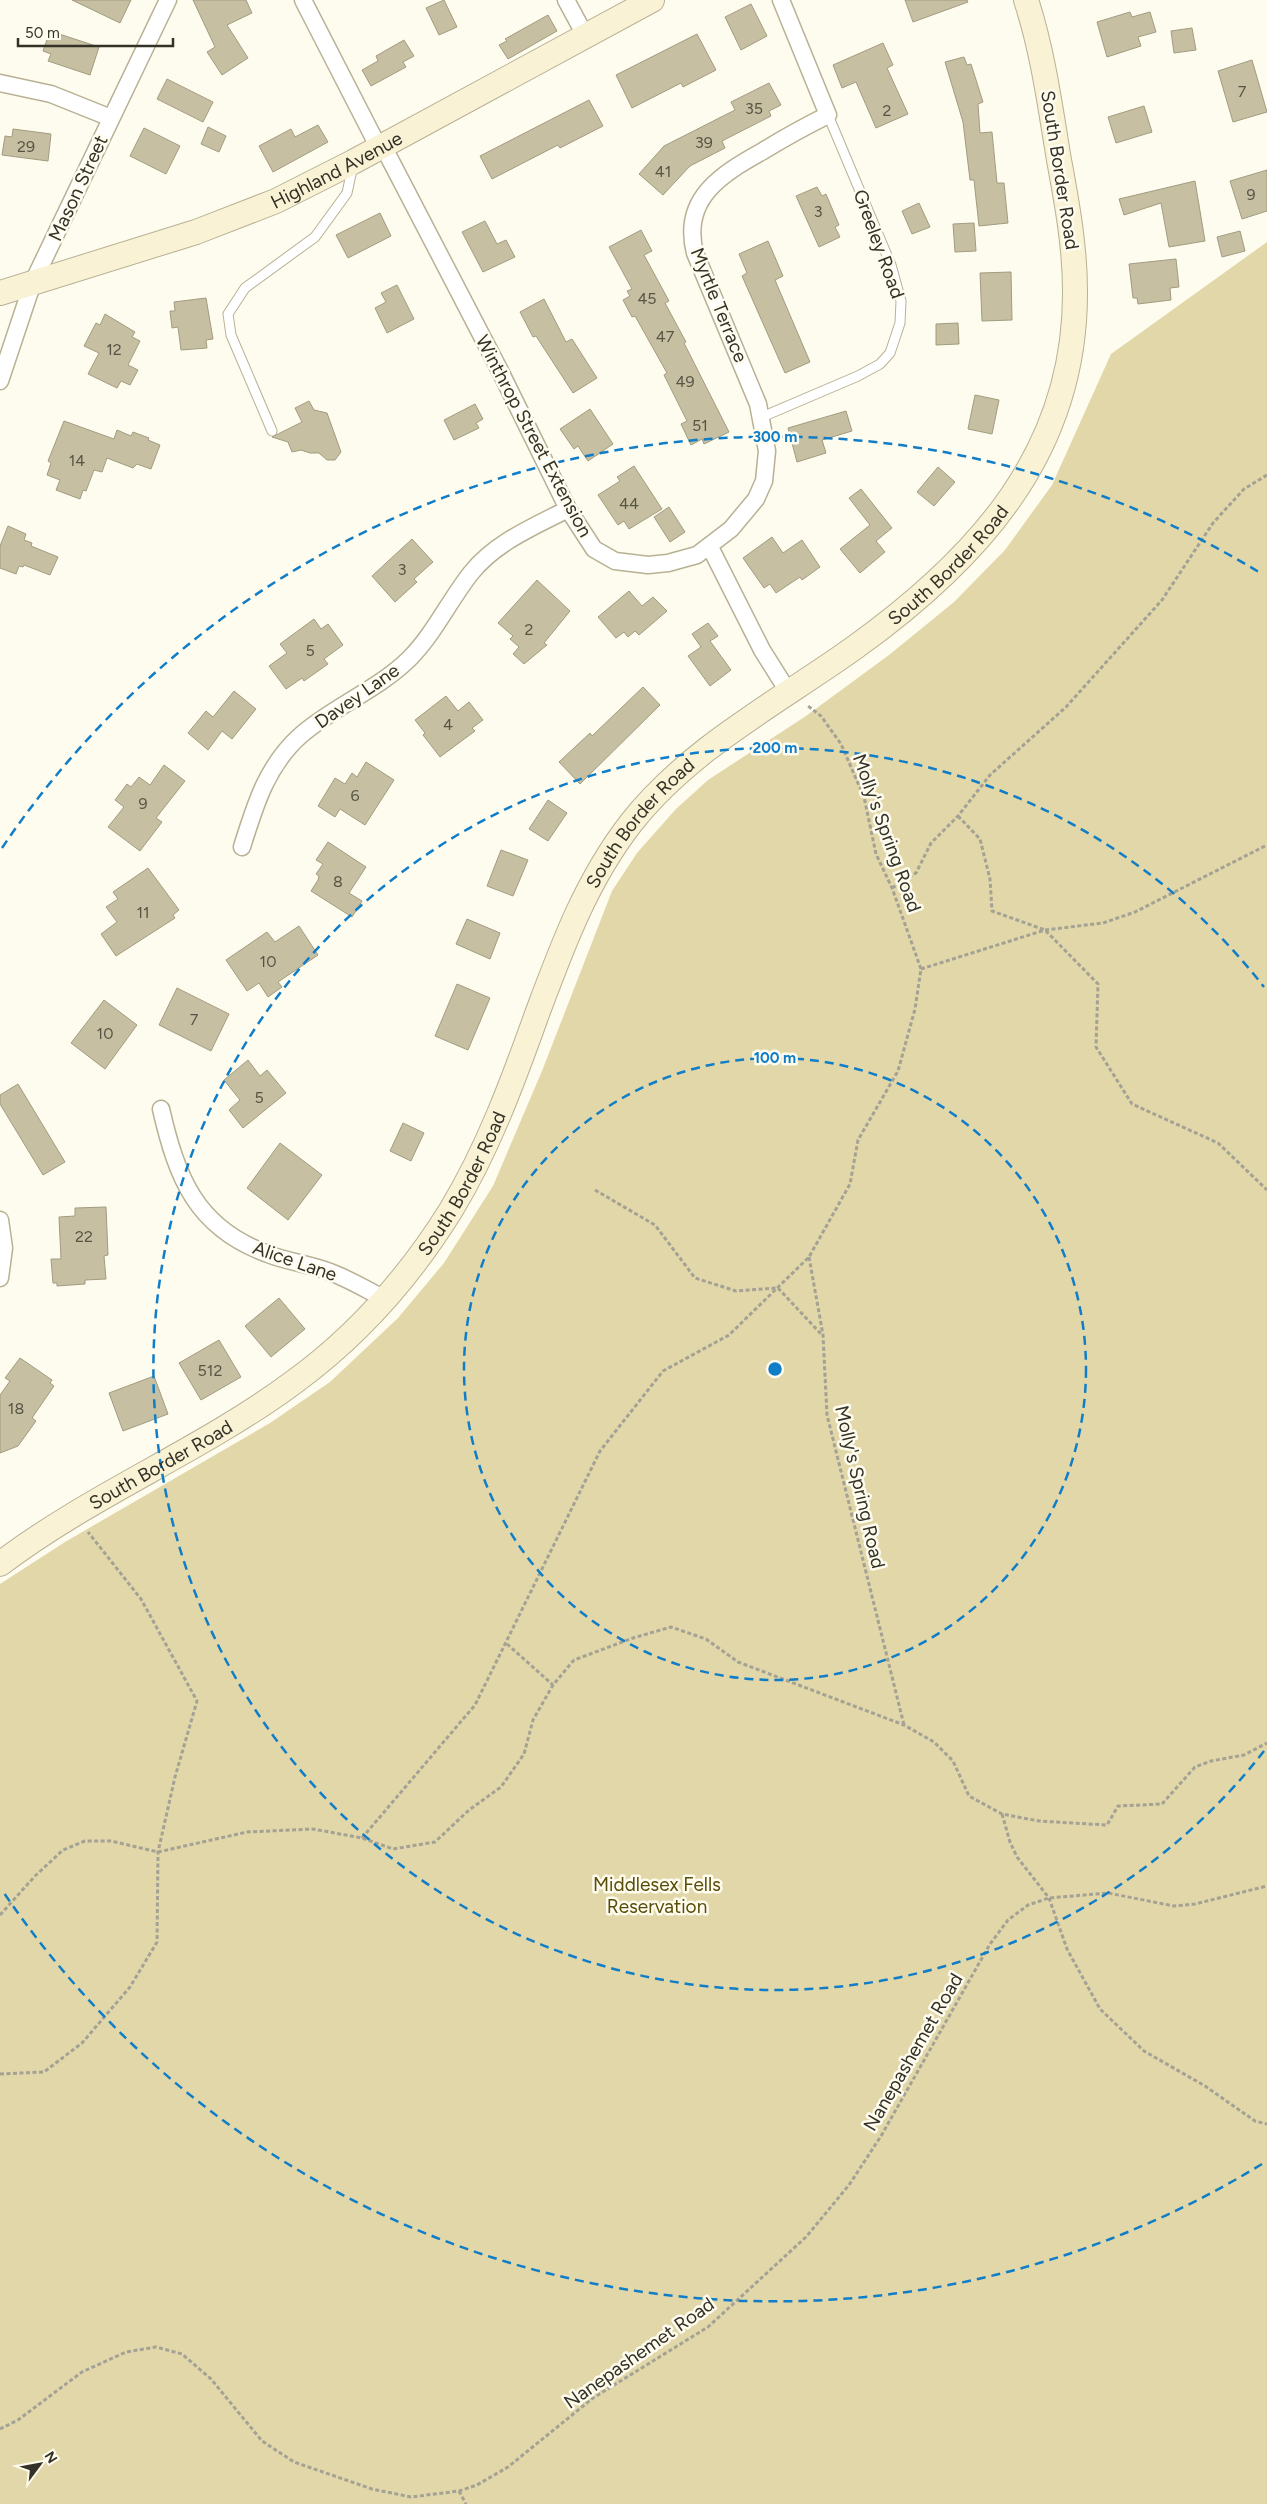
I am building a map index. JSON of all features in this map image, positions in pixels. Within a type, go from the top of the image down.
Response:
[{"type":"main road","name":"Highland Avenue","points":[[0,292],[230,220],[284,198],[652,0]]},
{"type":"main road","name":"South Border Road","points":[[0,1564],[74,1514],[205,1439],[288,1387],[346,1340],[385,1299],[429,1244],[454,1205],[474,1166],[509,1091],[557,959],[576,913],[597,871],[610,851],[651,799],[677,773],[735,729],[789,693],[890,620],[950,568],[977,541],[999,514],[1032,465],[1059,401],[1074,322],[1074,257],[1046,83],[1026,0]]},
{"type":"street","name":"Mason Street","points":[[0,381],[34,282],[168,0]]},
{"type":"street","name":"Winthrop Street Extension","points":[[302,0],[500,371],[568,509],[594,549],[615,561],[648,564],[686,560],[710,547]]},
{"type":"street","points":[[566,0],[586,37]]},
{"type":"street","points":[[782,0],[828,115]]},
{"type":"street","points":[[0,83],[51,94],[111,118]]},
{"type":"street","name":"Myrtle Terrace","points":[[710,547],[744,514],[756,499],[764,482],[767,451],[762,417],[747,373],[695,253],[692,231],[694,214],[708,189],[727,172],[828,115]]},
{"type":"street","name":"Davey Lane","points":[[242,847],[259,793],[277,761],[293,742],[311,727],[373,689],[410,658],[429,635],[470,574],[486,557],[509,540],[568,509]]},
{"type":"street","points":[[710,547],[762,650],[789,693]]},
{"type":"street","name":"Alice Lane","points":[[161,1109],[172,1155],[178,1170],[195,1201],[214,1222],[254,1249],[281,1259],[331,1272],[385,1299]]},
{"type":"street","points":[[0,1220],[4,1248],[0,1278]]},
{"type":"lane","name":"Greeley Road","points":[[762,417],[858,376],[880,364],[890,353],[900,323],[902,301],[891,265],[828,115]]},
{"type":"lane","points":[[272,431],[231,336],[228,314],[245,288],[315,237],[348,193],[352,178],[353,162]]},
{"type":"path","points":[[892,888],[916,873],[931,843],[958,816],[990,775],[1066,707],[1162,600],[1213,523],[1244,489],[1267,475]]},
{"type":"path","name":"Molly's Spring Road","points":[[789,693],[821,716],[841,744],[864,797],[876,854],[892,888],[921,968],[915,1009],[898,1071],[858,1140],[850,1184],[809,1257],[823,1335],[827,1415],[904,1725]]},
{"type":"path","points":[[958,816],[980,838],[990,879],[992,911],[1045,930],[1098,984],[1096,1047],[1132,1104],[1218,1143],[1267,1190]]},
{"type":"path","points":[[921,968],[1045,930],[1103,923],[1135,912],[1267,845]]},
{"type":"path","points":[[595,1190],[655,1225],[694,1278],[736,1291],[778,1288]]},
{"type":"path","points":[[362,1838],[476,1705],[507,1644],[548,1554],[600,1451],[663,1370],[729,1335],[809,1257]]},
{"type":"path","points":[[778,1288],[823,1335]]},
{"type":"path","points":[[0,2074],[44,2072],[82,2043],[130,1987],[157,1942],[158,1852],[175,1776],[197,1701],[141,1599],[74,1514]]},
{"type":"path","points":[[0,1915],[35,1876],[63,1850],[85,1841],[111,1841],[158,1852],[247,1832],[313,1829],[362,1838],[393,1849],[435,1842],[470,1810],[501,1787],[524,1754],[533,1720],[553,1685],[574,1660],[633,1638],[672,1627],[706,1639],[738,1662],[904,1725],[934,1742],[952,1761],[969,1796],[1002,1814],[1039,1821],[1107,1825],[1118,1806],[1162,1804],[1195,1767],[1211,1761],[1244,1755],[1267,1743]]},
{"type":"path","points":[[507,1644],[553,1685]]},
{"type":"path","points":[[1002,1814],[1010,1842],[1017,1856],[1049,1898],[1068,1949],[1100,2009],[1144,2051],[1204,2086],[1255,2122],[1267,2124]]},
{"type":"path","name":"Nanepashemet Road","points":[[0,2429],[18,2420],[82,2372],[126,2352],[156,2347],[182,2354],[211,2379],[262,2440],[294,2462],[372,2489],[411,2497],[459,2491],[477,2485],[508,2467],[593,2398],[708,2326],[806,2237],[849,2185],[881,2136],[990,1944],[1008,1920],[1028,1904],[1049,1898],[1108,1892],[1174,1906],[1195,1904],[1267,1886]]},
{"type":"path","points":[[459,2491],[466,2504]]},
{"type":"green space","name":"Middlesex Fells Reservation","points":[[1267,242],[1267,2504],[0,2504],[0,1584],[65,1542],[270,1423],[330,1382],[398,1318],[444,1263],[493,1186],[542,1071],[612,891],[637,853],[676,809],[708,780],[806,716],[889,655],[954,602],[1005,550],[1052,485],[1111,354]]},
{"type":"building","points":[[72,0],[131,0],[120,23]]},
{"type":"building","points":[[193,0],[246,0],[252,13],[227,25],[248,58],[222,75],[207,52],[215,47]]},
{"type":"building","points":[[444,0],[457,27],[439,35],[426,8]]},
{"type":"building","points":[[905,0],[967,0],[968,2],[913,22]]},
{"type":"building","points":[[751,4],[767,36],[741,50],[725,17]]},
{"type":"building","points":[[1130,12],[1132,17],[1150,12],[1156,32],[1138,37],[1141,46],[1107,57],[1097,22]]},
{"type":"building","points":[[548,15],[557,31],[508,59],[499,45],[507,41],[505,39]]},
{"type":"building","points":[[1192,28],[1196,50],[1174,53],[1171,31]]},
{"type":"building","points":[[50,31],[99,47],[90,75],[48,61],[51,54],[43,51]]},
{"type":"building","points":[[697,34],[716,70],[683,87],[681,83],[632,108],[616,75]]},
{"type":"building","points":[[404,40],[414,56],[403,62],[406,67],[371,86],[362,70],[378,61],[376,56]]},
{"type":"building","points":[[883,43],[893,65],[887,68],[908,114],[876,128],[856,82],[842,88],[833,65]]},
{"type":"building","points":[[964,57],[967,65],[971,64],[983,102],[978,104],[980,133],[992,132],[997,183],[1004,183],[1008,223],[979,226],[974,180],[970,180],[963,122],[945,62]]},
{"type":"building","points":[[1252,60],[1267,112],[1233,122],[1218,71]]},
{"type":"building","points":[[167,79],[213,102],[203,122],[157,99]]},
{"type":"building","points":[[769,83],[781,105],[769,111],[771,116],[722,141],[725,148],[690,166],[663,195],[639,174],[664,146],[735,110],[731,102]]},
{"type":"building","points":[[589,100],[603,126],[560,148],[558,145],[492,179],[480,156]]},
{"type":"building","points":[[1144,106],[1152,132],[1116,143],[1108,117]]},
{"type":"building","points":[[318,125],[328,142],[273,172],[259,146],[291,129],[295,137]]},
{"type":"building","points":[[208,127],[226,136],[219,152],[201,144]]},
{"type":"building","points":[[144,128],[180,146],[166,174],[130,156]]},
{"type":"building","points":[[13,129],[51,134],[48,161],[2,155],[5,136],[12,137]]},
{"type":"building","points":[[1267,170],[1267,211],[1242,219],[1230,181]]},
{"type":"building","points":[[1195,181],[1205,241],[1169,247],[1161,203],[1124,215],[1119,199]]},
{"type":"building","points":[[817,187],[822,196],[826,194],[839,225],[835,227],[840,237],[819,247],[796,196]]},
{"type":"building","points":[[919,203],[930,227],[912,234],[902,211]]},
{"type":"building","points":[[380,213],[391,236],[348,258],[336,235]]},
{"type":"building","points":[[485,221],[497,244],[506,240],[515,257],[483,272],[462,232]]},
{"type":"building","points":[[974,223],[976,251],[955,252],[953,224]]},
{"type":"building","points":[[641,230],[652,251],[644,255],[669,301],[665,303],[729,432],[704,444],[702,439],[691,445],[681,424],[687,421],[664,375],[667,373],[635,316],[632,317],[623,300],[630,296],[627,291],[632,289],[609,247]]},
{"type":"building","points":[[1240,231],[1245,251],[1222,257],[1217,237]]},
{"type":"building","points":[[768,241],[783,276],[775,280],[810,362],[785,373],[742,276],[747,273],[739,254]]},
{"type":"building","points":[[1176,259],[1179,287],[1170,288],[1171,300],[1138,304],[1137,298],[1133,298],[1129,264]]},
{"type":"building","points":[[1011,272],[1012,320],[982,321],[980,273]]},
{"type":"building","points":[[397,285],[414,319],[387,333],[375,308],[386,302],[381,293]]},
{"type":"building","points":[[206,298],[213,339],[206,340],[207,348],[181,350],[178,327],[172,328],[170,311],[175,311],[174,302]]},
{"type":"building","points":[[544,299],[566,342],[572,339],[597,378],[573,393],[536,336],[533,337],[520,312]]},
{"type":"building","points":[[105,314],[135,332],[132,337],[140,341],[128,365],[138,370],[130,385],[121,381],[117,388],[88,374],[99,353],[84,346],[96,323],[100,325]]},
{"type":"building","points":[[958,323],[959,344],[936,345],[936,324]]},
{"type":"building","points":[[975,395],[999,400],[992,434],[968,429]]},
{"type":"building","points":[[309,401],[314,410],[327,413],[341,452],[335,460],[327,460],[319,453],[301,450],[292,452],[288,442],[272,437],[302,422],[295,408]]},
{"type":"building","points":[[475,404],[483,419],[476,423],[479,428],[454,440],[444,420]]},
{"type":"building","points":[[590,409],[613,444],[588,461],[578,446],[574,449],[560,429]]},
{"type":"building","points":[[846,411],[852,431],[822,440],[826,453],[797,462],[788,428]]},
{"type":"building","points":[[64,421],[114,439],[117,430],[131,436],[133,432],[149,438],[148,440],[160,445],[151,469],[137,464],[133,468],[107,458],[102,472],[94,470],[86,491],[83,490],[80,499],[56,490],[60,480],[47,475],[51,463],[48,461]]},
{"type":"building","points":[[634,466],[662,509],[629,529],[624,521],[618,525],[598,495],[620,481],[617,477]]},
{"type":"building","points":[[938,467],[955,482],[934,506],[917,492]]},
{"type":"building","points":[[861,489],[892,528],[876,541],[885,552],[860,573],[840,549],[870,525],[849,498]]},
{"type":"building","points":[[669,507],[685,532],[670,542],[654,517]]},
{"type":"building","points":[[8,526],[26,534],[24,540],[32,543],[31,546],[58,557],[50,575],[24,565],[23,567],[19,566],[16,574],[0,568],[0,546]]},
{"type":"building","points":[[772,537],[783,553],[802,540],[820,567],[802,580],[800,577],[776,593],[770,584],[764,588],[743,558]]},
{"type":"building","points":[[412,539],[433,562],[414,579],[417,582],[395,602],[372,576]]},
{"type":"building","points":[[537,580],[570,611],[544,643],[547,645],[524,664],[513,654],[519,647],[510,639],[513,636],[498,623]]},
{"type":"building","points":[[629,591],[642,606],[653,597],[667,611],[639,635],[635,631],[628,637],[624,632],[616,638],[598,617]]},
{"type":"building","points":[[314,619],[321,629],[328,624],[343,645],[324,659],[328,664],[304,681],[302,678],[286,689],[269,666],[287,653],[280,644]]},
{"type":"building","points":[[708,623],[718,636],[710,641],[731,670],[710,686],[688,656],[701,647],[692,634]]},
{"type":"building","points":[[643,687],[660,705],[580,784],[559,762],[590,733],[592,736]]},
{"type":"building","points":[[234,691],[256,709],[232,739],[222,731],[208,750],[188,733],[206,711],[213,717]]},
{"type":"building","points":[[446,696],[458,711],[469,702],[483,720],[472,728],[475,731],[440,757],[423,735],[425,733],[415,720]]},
{"type":"building","points":[[366,762],[394,780],[365,825],[340,809],[335,817],[318,806],[335,778],[345,784],[352,773],[357,777]]},
{"type":"building","points":[[164,765],[185,781],[156,818],[162,822],[140,851],[108,827],[124,807],[115,800],[127,784],[131,787],[139,777],[150,785]]},
{"type":"building","points":[[548,800],[567,813],[548,841],[529,829]]},
{"type":"building","points":[[328,842],[366,867],[349,893],[362,901],[352,917],[311,891],[318,880],[319,876],[316,874],[323,864],[316,860]]},
{"type":"building","points":[[501,850],[528,860],[513,896],[487,886]]},
{"type":"building","points":[[148,868],[179,910],[173,915],[175,918],[116,956],[101,934],[117,922],[106,907],[118,899],[113,892]]},
{"type":"building","points":[[467,919],[500,933],[490,959],[456,944]]},
{"type":"building","points":[[299,926],[318,955],[278,982],[282,987],[268,997],[259,983],[247,991],[226,960],[267,932],[275,942]]},
{"type":"building","points":[[457,984],[490,998],[468,1050],[435,1036]]},
{"type":"building","points":[[177,988],[229,1014],[211,1051],[159,1025]]},
{"type":"building","points":[[104,1000],[137,1025],[105,1069],[71,1043]]},
{"type":"building","points":[[248,1060],[260,1076],[267,1070],[286,1093],[243,1128],[229,1110],[240,1100],[224,1080]]},
{"type":"building","points":[[18,1084],[65,1162],[43,1175],[0,1104],[0,1095]]},
{"type":"building","points":[[403,1123],[424,1133],[411,1161],[390,1151]]},
{"type":"building","points":[[280,1143],[322,1175],[288,1220],[247,1188]]},
{"type":"building","points":[[106,1207],[108,1255],[104,1256],[106,1279],[85,1280],[85,1284],[57,1286],[57,1283],[53,1283],[51,1259],[61,1259],[59,1217],[75,1216],[75,1208]]},
{"type":"building","points":[[279,1298],[305,1329],[271,1357],[245,1326]]},
{"type":"building","points":[[219,1340],[241,1377],[201,1400],[179,1363]]},
{"type":"building","points":[[20,1358],[52,1380],[50,1383],[54,1386],[32,1418],[36,1421],[18,1446],[0,1453],[0,1395],[10,1381],[5,1378]]},
{"type":"building","points":[[154,1376],[168,1414],[123,1431],[109,1393]]}]
